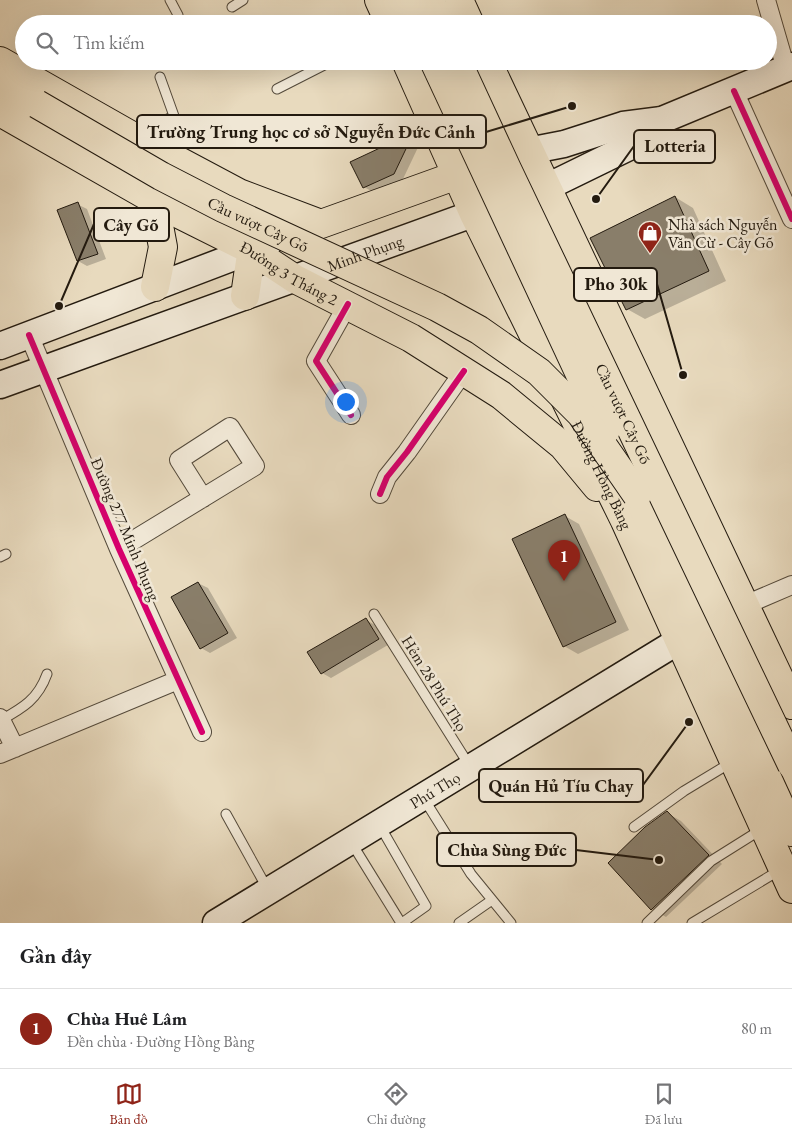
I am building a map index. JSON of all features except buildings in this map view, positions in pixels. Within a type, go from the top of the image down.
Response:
[{"type":"main road","points":[[379,0],[386,15]]},
{"type":"main road","points":[[405,0],[412,15]]},
{"type":"main road","points":[[430,0],[436,15]]},
{"type":"main road","points":[[459,0],[466,15]]},
{"type":"main road","points":[[0,61],[15,70]]},
{"type":"main road","name":"Minh Phụng","points":[[0,346],[456,174],[528,151],[564,144],[623,125],[662,120],[789,68]]},
{"type":"main road","points":[[16,70],[132,136],[251,198],[320,224]]},
{"type":"main road","name":"Đường Hồng Bàng","points":[[410,70],[474,214],[625,521],[787,879]]},
{"type":"main road","name":"Cầu vượt Cây Gõ","points":[[438,70],[792,832]]},
{"type":"main road","name":"Cầu vượt Cây Gõ","points":[[462,70],[506,169],[792,765]]},
{"type":"main road","points":[[491,70],[792,705]]},
{"type":"main road","name":"Cầu vượt Cây Gõ","points":[[0,84],[170,181],[223,208],[437,307],[479,330],[539,372],[581,414],[637,495]]},
{"type":"main road","name":"Đường 3 Tháng 2","points":[[0,112],[154,199],[251,250],[295,279],[348,304],[411,338],[501,395],[563,446],[625,521]]},
{"type":"main road","name":"Minh Phụng","points":[[0,385],[547,186],[634,145],[662,120]]},
{"type":"main road","points":[[245,296],[256,228],[251,198]]},
{"type":"main road","points":[[154,199],[164,247],[155,287]]},
{"type":"main road","points":[[563,395],[571,380],[584,368],[596,362],[617,361],[631,364]]},
{"type":"main road","name":"Phú Thọ","points":[[227,920],[268,891],[680,640]]},
{"type":"street","points":[[766,0],[771,15]]},
{"type":"street","points":[[777,33],[789,68]]},
{"type":"street","points":[[734,90],[792,219]]},
{"type":"street","points":[[348,304],[316,361],[350,415]]},
{"type":"street","name":"Đường 277 Minh Phụng","points":[[29,335],[119,549],[202,732]]},
{"type":"street","points":[[380,494],[387,477],[464,371]]},
{"type":"street","points":[[119,549],[203,498]]},
{"type":"street","points":[[745,605],[792,584]]},
{"type":"street","points":[[0,719],[7,751],[178,680]]},
{"type":"lane","points":[[170,0],[178,15]]},
{"type":"lane","points":[[232,8],[243,0]]},
{"type":"lane","points":[[278,89],[315,70]]},
{"type":"lane","points":[[132,136],[174,116],[160,78]]},
{"type":"lane","name":"Hẻm 28 Phú Thọ","points":[[374,614],[470,767]]},
{"type":"lane","points":[[0,719],[27,706],[44,684],[47,674]]},
{"type":"lane","points":[[634,827],[684,791],[734,760]]},
{"type":"lane","points":[[422,797],[471,874],[510,923]]},
{"type":"lane","points":[[226,814],[268,891]]},
{"type":"lane","points":[[350,841],[402,923],[426,906],[378,824]]},
{"type":"lane","points":[[647,923],[711,861],[764,827]]},
{"type":"lane","points":[[692,923],[787,879]]},
{"type":"lane","points":[[459,923],[492,900]]},
{"type":"cycle path","points":[[734,91],[792,219]]},
{"type":"cycle path","points":[[348,304],[316,361],[351,415]]},
{"type":"cycle path","points":[[29,335],[119,549],[202,732]]},
{"type":"cycle path","points":[[380,494],[387,477],[464,371]]},
{"type":"place","name":"Trường Trung học cơ sở Nguyễn Đức Cảnh","points":[[572,106]]},
{"type":"place","name":"Lotteria","points":[[596,199]]},
{"type":"place","name":"Nhà sách Nguyễn Văn Cừ - Cây Gõ","points":[[650,254]]},
{"type":"place","name":"Cây Gõ","points":[[59,306]]},
{"type":"place","name":"Pho 30k","points":[[683,375]]},
{"type":"place","name":"Chùa Huê Lâm","points":[[564,581]]},
{"type":"place","name":"Quán Hủ Tíu Chay","points":[[689,722]]},
{"type":"place","name":"Chùa Sùng Đức","points":[[659,860]]}]
